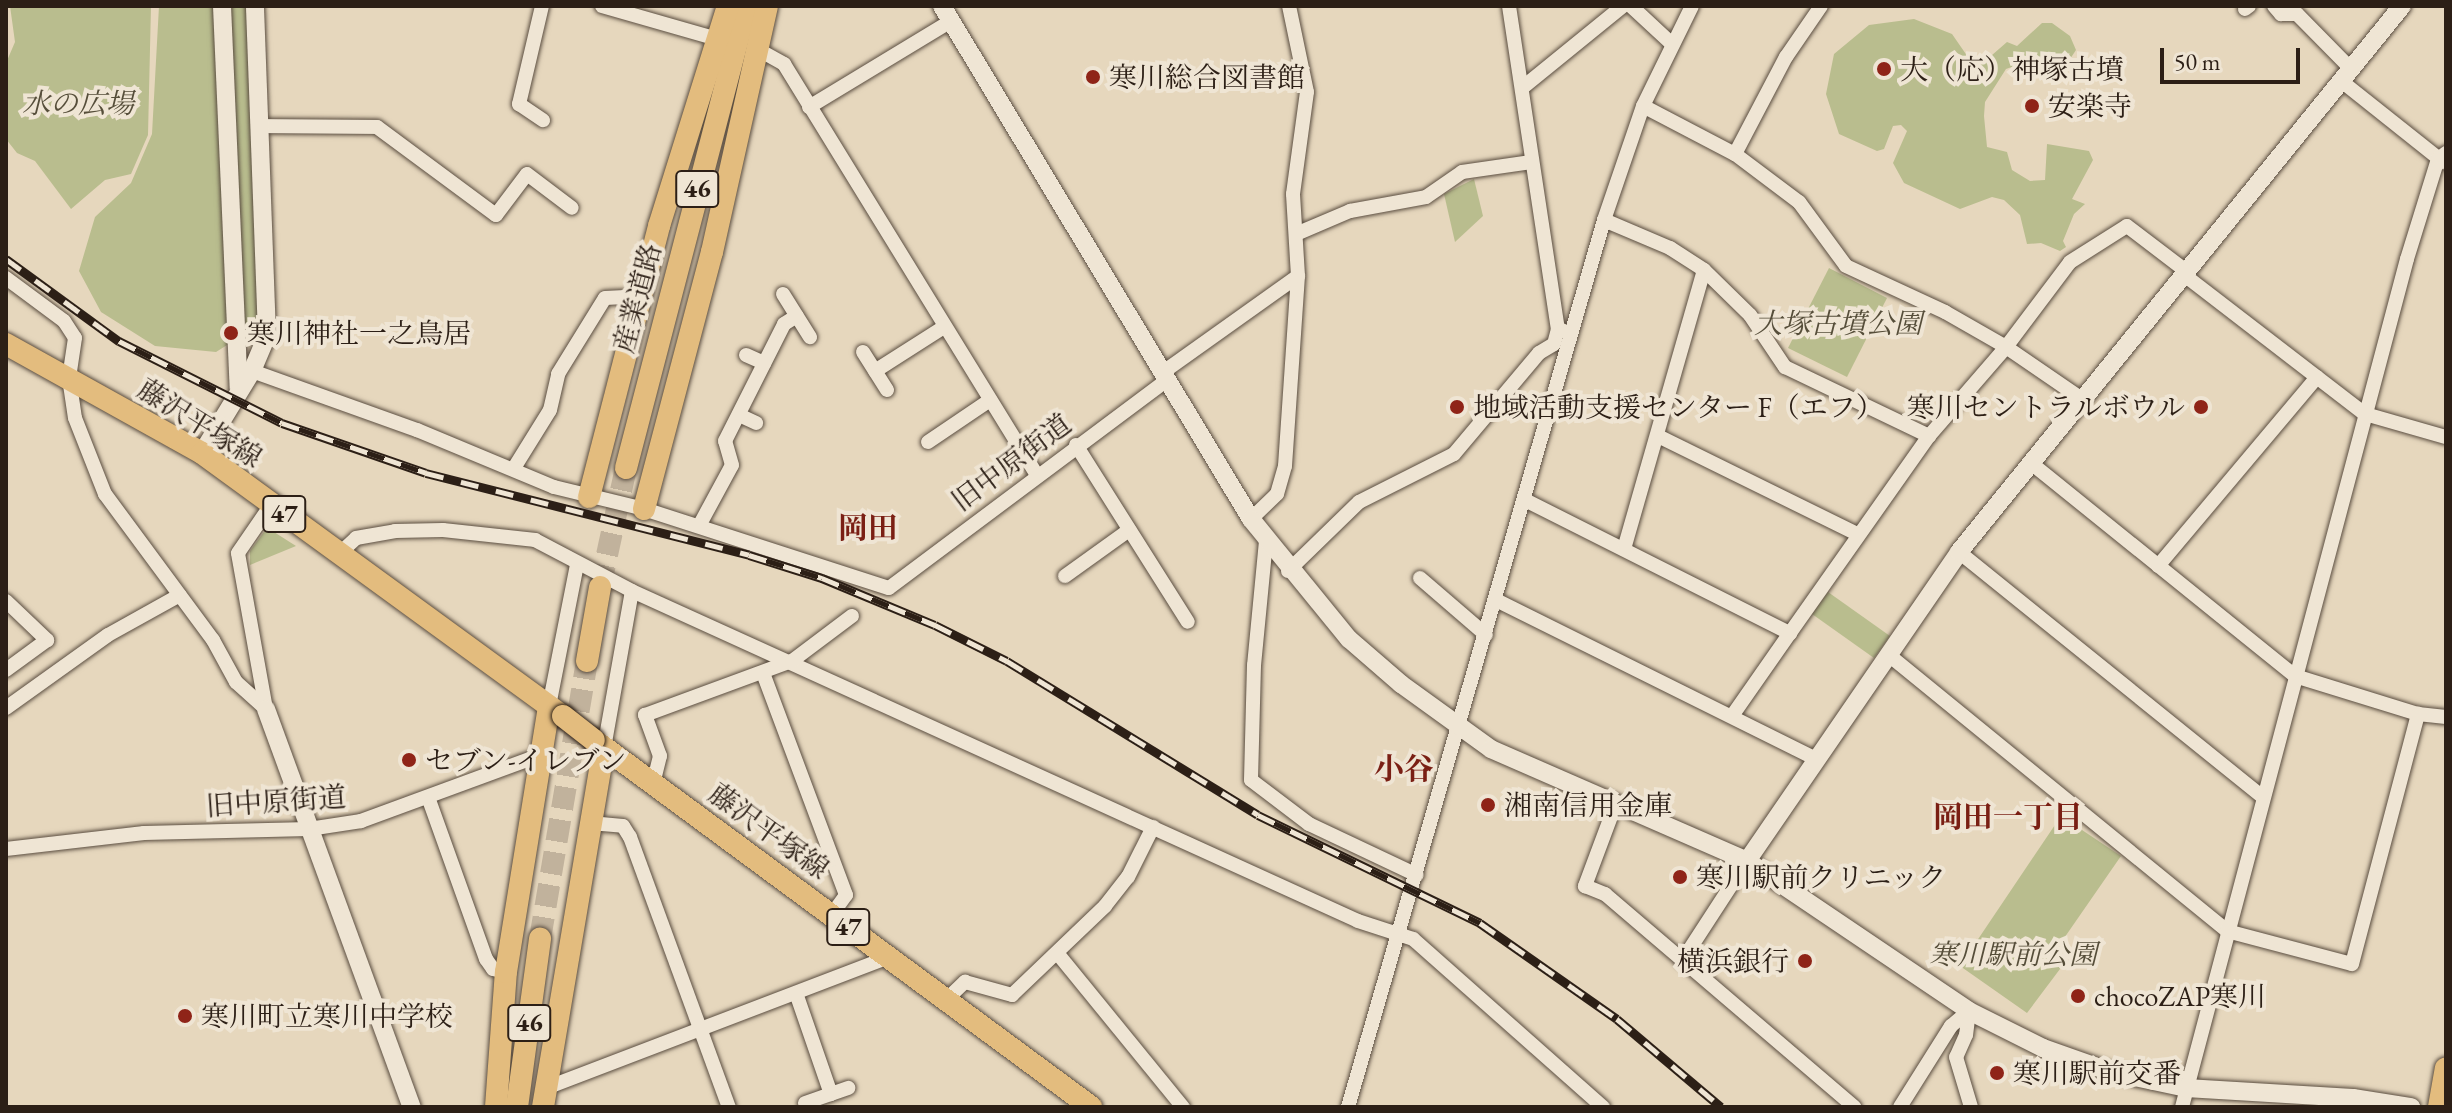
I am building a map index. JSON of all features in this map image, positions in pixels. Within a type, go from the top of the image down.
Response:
[{"type":"main road","points":[[589,497],[640,296],[728,6]]},
{"type":"main road","name":"産業道路","points":[[626,468],[746,6]]},
{"type":"main road","points":[[644,509],[759,50],[767,6]]},
{"type":"main road","name":"藤沢平塚線","points":[[6,344],[202,453],[556,711]]},
{"type":"main road","points":[[587,661],[600,587]]},
{"type":"main road","points":[[496,1107],[506,972],[538,756],[556,711]]},
{"type":"main road","name":"47","points":[[556,711],[599,744]]},
{"type":"main road","points":[[545,1098],[590,823],[599,744]]},
{"type":"main road","name":"藤沢平塚線","points":[[599,744],[1091,1107]]},
{"type":"main road","name":"46","points":[[517,1107],[540,939]]},
{"type":"main road","points":[[2439,1107],[2446,1069]]},
{"type":"street","points":[[222,6],[239,388]]},
{"type":"street","points":[[202,453],[265,347],[255,6]]},
{"type":"street","points":[[542,6],[519,104],[543,120]]},
{"type":"street","points":[[602,6],[717,39]]},
{"type":"street","points":[[1251,519],[1277,494],[1285,466],[1298,276],[1293,194],[1307,92],[1289,6]]},
{"type":"street","points":[[1509,6],[1531,162],[1565,331]]},
{"type":"street","points":[[1522,88],[1623,6]]},
{"type":"street","points":[[1631,6],[1672,44]]},
{"type":"street","points":[[1348,1107],[1525,500],[1565,331],[1643,106],[1692,6]]},
{"type":"street","points":[[1735,154],[1786,57],[1821,6]]},
{"type":"street","points":[[2182,1107],[2365,414],[2443,159],[2345,74],[2301,10],[2281,14],[2274,6]]},
{"type":"street","points":[[1682,961],[1959,552],[2402,6]]},
{"type":"street","points":[[809,107],[947,13],[1266,541],[1288,571],[1349,639],[1461,728],[1553,780],[1616,803],[1747,861],[1969,1011],[2043,1048],[2111,1072],[2186,1088],[2353,1098],[2411,1107]]},
{"type":"street","points":[[759,50],[784,64],[1036,474]]},
{"type":"street","points":[[1643,106],[1735,154],[1799,202],[1846,266],[1945,312],[2006,347],[2082,399]]},
{"type":"street","points":[[259,126],[377,127],[496,215],[527,174],[572,208]]},
{"type":"street","points":[[1296,234],[1350,211],[1426,197],[1462,172],[1531,162]]},
{"type":"street","points":[[1604,220],[1670,248],[1704,270],[1750,315],[1785,367],[1929,436]]},
{"type":"street","points":[[1732,716],[1857,534],[1929,436],[2006,347],[2070,262],[2127,226],[2365,414],[2446,437]]},
{"type":"street","points":[[1624,549],[1704,270]]},
{"type":"street","name":"旧中原街道","points":[[699,526],[889,588],[1298,276]]},
{"type":"street","points":[[6,278],[64,321],[75,338],[69,378],[75,418],[105,494],[180,595],[236,682],[266,709]]},
{"type":"street","points":[[783,294],[810,337]]},
{"type":"street","points":[[514,468],[550,410],[558,374],[605,298],[640,296]]},
{"type":"street","points":[[252,371],[589,497],[644,509],[699,526],[732,465],[725,441],[784,324],[797,316]]},
{"type":"street","points":[[875,371],[944,327]]},
{"type":"street","points":[[1288,571],[1359,502],[1454,454],[1539,353],[1554,344],[1565,331]]},
{"type":"street","points":[[238,347],[249,353],[265,347]]},
{"type":"street","points":[[863,352],[887,390]]},
{"type":"street","points":[[746,355],[764,363]]},
{"type":"street","points":[[2158,566],[2317,377]]},
{"type":"street","points":[[928,442],[990,400]]},
{"type":"street","points":[[739,415],[756,423]]},
{"type":"street","points":[[1658,436],[1857,534]]},
{"type":"street","points":[[1076,445],[1188,622]]},
{"type":"street","points":[[2031,463],[2295,676],[2418,714],[2446,717]]},
{"type":"street","points":[[1525,500],[1790,633]]},
{"type":"street","points":[[271,505],[238,553],[266,709],[412,1107]]},
{"type":"street","points":[[339,554],[356,538],[443,530],[535,540],[577,565],[632,591],[792,661],[1358,921],[1399,934],[1425,947],[1603,1107]]},
{"type":"street","points":[[1065,576],[1129,530]]},
{"type":"street","points":[[1266,541],[1254,665],[1251,780],[1309,824],[1417,875]]},
{"type":"street","points":[[1959,552],[2263,797]]},
{"type":"street","points":[[556,711],[577,565]]},
{"type":"street","points":[[1420,578],[1486,635]]},
{"type":"street","points":[[599,744],[632,591]]},
{"type":"street","points":[[6,708],[108,635],[180,595]]},
{"type":"street","points":[[1496,600],[1817,759]]},
{"type":"street","points":[[6,601],[47,640],[6,670]]},
{"type":"street","points":[[653,784],[660,756],[645,715],[792,661],[852,616]]},
{"type":"street","points":[[1890,656],[2227,931],[2352,964],[2418,714]]},
{"type":"street","points":[[763,673],[846,895],[832,914]]},
{"type":"street","name":"旧中原街道","points":[[6,849],[144,833],[309,829],[361,821],[538,756]]},
{"type":"street","points":[[428,797],[486,959],[493,969],[506,972]]},
{"type":"street","points":[[1616,803],[1585,886],[1605,894],[1854,1107]]},
{"type":"street","points":[[590,823],[623,826],[630,837],[729,1107]]},
{"type":"street","points":[[945,1001],[965,982],[1012,995],[1058,954],[1128,877],[1153,827]]},
{"type":"street","points":[[1058,954],[1183,1107]]},
{"type":"street","points":[[545,1098],[701,1030],[887,958]]},
{"type":"street","points":[[796,993],[831,1094]]},
{"type":"street","points":[[1900,1107],[1951,1026],[1969,1011]]},
{"type":"street","points":[[1969,1011],[1966,1035],[1956,1057],[1971,1107]]},
{"type":"street","points":[[805,1103],[848,1088]]},
{"type":"green space","name":"水の広場","points":[[10,6],[151,6],[148,135],[131,174],[105,180],[71,209],[35,161],[17,153],[6,139],[6,63],[15,42]]},
{"type":"green space","points":[[159,6],[255,6],[262,323],[216,352],[155,346],[101,312],[79,271],[95,217],[131,183],[152,134]]},
{"type":"green space","points":[[1914,19],[1952,34],[1970,60],[1984,62],[2007,42],[2017,46],[2042,23],[2052,23],[2070,36],[2076,50],[2068,62],[2035,59],[2006,69],[1985,102],[1984,116],[1987,147],[2007,152],[2012,170],[2030,181],[2045,180],[2047,144],[2089,151],[2093,160],[2072,199],[2085,204],[2074,214],[2063,241],[2066,247],[2060,251],[2041,243],[2027,244],[2020,215],[2004,200],[1992,197],[1960,209],[1904,183],[1893,163],[1907,131],[1901,125],[1893,126],[1884,149],[1877,151],[1839,134],[1826,94],[1834,54],[1869,25]]},
{"type":"green space","points":[[1474,179],[1483,216],[1455,242],[1444,194]]},
{"type":"green space","name":"大塚古墳公園","points":[[1829,268],[1887,298],[1847,377],[1788,348]]},
{"type":"green space","points":[[264,532],[274,532],[296,546],[250,565],[250,551]]},
{"type":"green space","points":[[1828,592],[1890,636],[1874,658],[1812,614]]},
{"type":"green space","name":"寒川駅前公園","points":[[2061,816],[2121,856],[2051,957],[2063,965],[2027,1013],[1960,966]]},
{"type":"tunnel","points":[[600,587],[626,468]]},
{"type":"tunnel","points":[[540,939],[587,661]]},
{"type":"railway","points":[[6,259],[119,341],[282,423],[426,473],[749,555],[822,578],[935,625],[1007,661],[1258,815],[1480,923],[1617,1019],[1721,1107]]},
{"type":"place","name":"大（応）神塚古墳","points":[[1884,69]]},
{"type":"place","name":"寒川総合図書館","points":[[1093,77]]},
{"type":"place","name":"安楽寺","points":[[2032,106]]},
{"type":"place","name":"寒川神社一之鳥居","points":[[231,333]]},
{"type":"place","name":"地域活動支援センター F（エフ）","points":[[1457,407]]},
{"type":"place","name":"寒川セントラルボウル","points":[[2201,407]]},
{"type":"place","name":"セブン-イレブン","points":[[409,760]]},
{"type":"place","name":"湘南信用金庫","points":[[1488,805]]},
{"type":"place","name":"寒川駅前クリニック","points":[[1680,877]]},
{"type":"place","name":"横浜銀行","points":[[1805,961]]},
{"type":"place","name":"chocoZAP寒川","points":[[2078,996]]},
{"type":"place","name":"寒川町立寒川中学校","points":[[185,1016]]},
{"type":"place","name":"寒川駅前交番","points":[[1997,1073]]},
{"type":"district","name":"岡田","points":[[868,528]]},
{"type":"district","name":"小谷","points":[[1404,769]]},
{"type":"district","name":"岡田一丁目","points":[[2008,817]]}]
